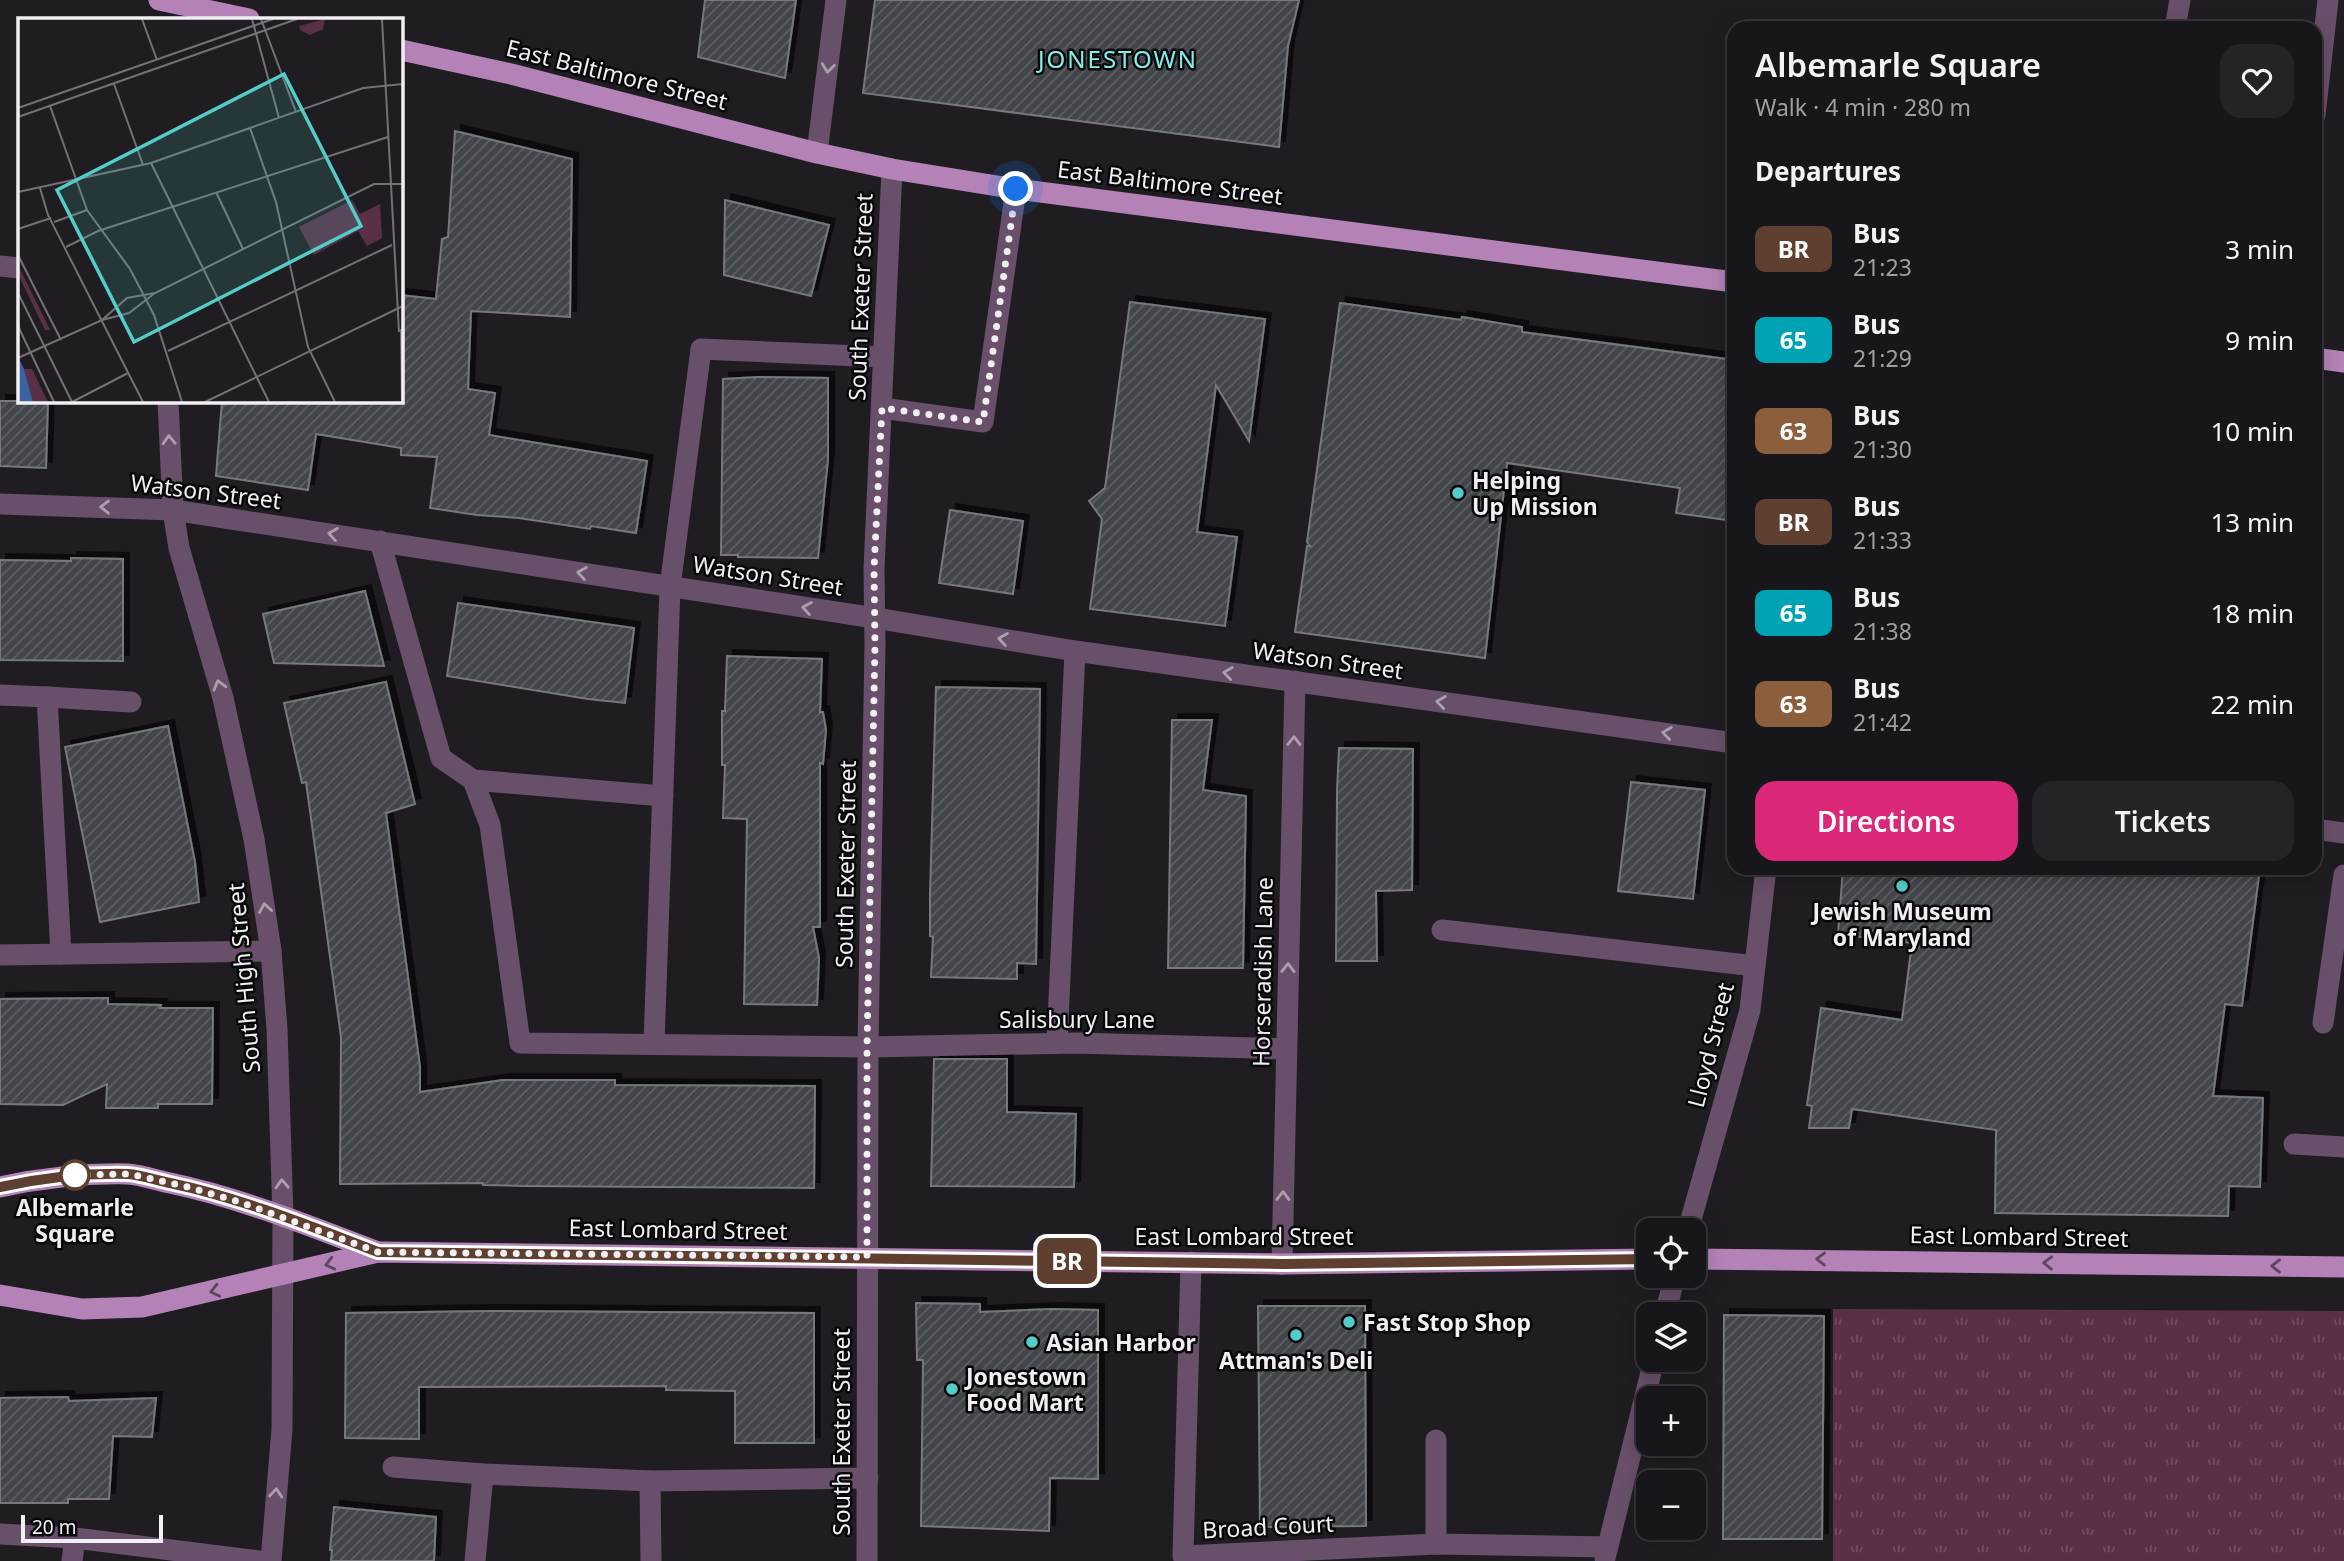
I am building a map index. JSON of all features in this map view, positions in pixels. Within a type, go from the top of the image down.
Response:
[{"type":"main road","points":[[159,0],[244,18]]},
{"type":"main road","name":"East Baltimore Street","points":[[402,50],[511,74],[817,153],[892,169],[1016,189],[1727,281]]},
{"type":"main road","points":[[2322,359],[2344,362]]},
{"type":"main road","name":"East Lombard Street","points":[[0,1187],[78,1175],[130,1174],[194,1188],[378,1252]]},
{"type":"main road","name":"East Lombard Street","points":[[0,1295],[82,1309],[142,1307],[378,1252],[1282,1264],[1636,1259]]},
{"type":"main road","name":"East Lombard Street","points":[[1706,1259],[2344,1267]]},
{"type":"street","points":[[817,153],[836,0]]},
{"type":"street","points":[[2176,21],[2180,0]]},
{"type":"street","points":[[2322,53],[2328,0]]},
{"type":"street","name":"South Exeter Street","points":[[867,1561],[867,1047],[874,569],[892,169]]},
{"type":"street","points":[[882,408],[983,422],[1016,189]]},
{"type":"street","points":[[0,266],[18,268]]},
{"type":"street","points":[[654,1044],[670,587],[701,349],[883,357]]},
{"type":"street","name":"South High Street","points":[[168,402],[173,510],[179,548],[223,698],[254,839],[271,951],[277,1029],[283,1217],[282,1429],[271,1561]]},
{"type":"street","name":"Watson Street","points":[[0,504],[173,510],[1075,651],[1727,742]]},
{"type":"street","points":[[380,541],[441,758],[473,780],[663,796]]},
{"type":"street","points":[[1057,1043],[1075,651]]},
{"type":"street","name":"Horseradish Lane","points":[[1282,1264],[1295,681]]},
{"type":"street","points":[[0,695],[131,702]]},
{"type":"street","points":[[47,697],[61,954]]},
{"type":"street","name":"Salisbury Lane","points":[[473,780],[490,825],[520,1043],[867,1047],[1057,1043],[1286,1049]]},
{"type":"street","points":[[2322,830],[2344,833]]},
{"type":"street","name":"Lloyd Street","points":[[1691,1218],[1750,1010],[1765,875]]},
{"type":"street","points":[[2323,1023],[2344,875]]},
{"type":"street","points":[[1441,930],[1755,966]]},
{"type":"street","points":[[0,955],[271,951]]},
{"type":"street","points":[[2294,1144],[2344,1147]]},
{"type":"street","name":"Broad Court","points":[[1191,1262],[1183,1556],[1436,1544],[1606,1554]]},
{"type":"street","points":[[1606,1554],[1651,1372]]},
{"type":"street","points":[[1436,1440],[1436,1544]]},
{"type":"street","points":[[393,1467],[650,1481],[868,1478]]},
{"type":"street","points":[[475,1561],[483,1474]]},
{"type":"street","points":[[650,1481],[650,1561]]},
{"type":"street","points":[[0,1534],[75,1538],[259,1561]]},
{"type":"street","points":[[72,1561],[75,1538]]},
{"type":"green space","points":[[1833,1309],[2344,1311],[2344,1561],[1833,1561]]},
{"type":"building","points":[[705,0],[796,0],[785,78],[698,57]]},
{"type":"building","points":[[875,0],[1299,0],[1288,46],[1279,147],[863,93]]},
{"type":"building","points":[[455,131],[572,159],[570,317],[471,311],[468,389],[495,393],[489,435],[647,461],[636,533],[430,508],[437,457],[401,455],[401,448],[316,434],[308,490],[216,476],[222,402],[402,402],[402,295],[436,299],[442,239],[448,237]]},
{"type":"building","points":[[725,200],[829,225],[811,296],[724,275]]},
{"type":"building","points":[[1130,302],[1265,319],[1249,441],[1216,385],[1197,532],[1237,537],[1225,626],[1090,609],[1102,519],[1089,501],[1105,488]]},
{"type":"building","points":[[1340,303],[1461,320],[1462,317],[1522,327],[1522,332],[1727,359],[1727,520],[1676,513],[1680,488],[1507,463],[1485,658],[1295,632],[1307,546],[1310,546],[1307,542]]},
{"type":"building","points":[[828,378],[828,459],[818,558],[721,555],[723,379]]},
{"type":"building","points":[[0,401],[48,402],[46,468],[0,466]]},
{"type":"building","points":[[950,510],[1023,521],[1013,594],[939,583]]},
{"type":"building","points":[[71,558],[123,559],[123,661],[0,660],[0,560],[71,561]]},
{"type":"building","points":[[365,591],[384,666],[274,663],[263,614]]},
{"type":"building","points":[[458,603],[634,628],[625,703],[447,676]]},
{"type":"building","points":[[727,656],[822,659],[820,712],[823,712],[826,730],[823,764],[820,763],[820,927],[813,927],[819,958],[817,1005],[744,1004],[747,819],[723,818],[725,765],[722,765],[722,711],[725,711]]},
{"type":"building","points":[[386,682],[415,804],[386,813],[420,1067],[420,1092],[503,1080],[615,1080],[615,1085],[815,1086],[814,1188],[527,1186],[483,1183],[340,1184],[341,1037],[306,782],[302,783],[284,703]]},
{"type":"building","points":[[936,687],[1040,689],[1036,964],[1017,963],[1017,979],[931,977],[933,937],[930,936],[930,894]]},
{"type":"building","points":[[1172,720],[1212,720],[1203,790],[1246,796],[1243,968],[1168,968]]},
{"type":"building","points":[[168,726],[195,862],[199,902],[100,922],[65,747]]},
{"type":"building","points":[[1339,748],[1413,749],[1412,890],[1376,891],[1377,961],[1336,961]]},
{"type":"building","points":[[1631,782],[1705,790],[1693,899],[1618,891]]},
{"type":"building","points":[[1842,875],[2259,875],[2242,1006],[2225,1004],[2213,1096],[2263,1098],[2260,1187],[2229,1186],[2228,1216],[1995,1213],[1996,1130],[1852,1109],[1849,1128],[1809,1128],[1812,1106],[1807,1105],[1821,1008],[1902,1020],[1912,943],[1838,934]]},
{"type":"building","points":[[108,998],[108,1004],[213,1008],[212,1104],[106,1108],[107,1084],[63,1105],[0,1104],[0,999]]},
{"type":"building","points":[[934,1059],[1007,1059],[1007,1112],[1076,1114],[1074,1187],[931,1186]]},
{"type":"building","points":[[916,1303],[980,1304],[980,1312],[1098,1310],[1098,1479],[1050,1478],[1049,1531],[921,1526],[923,1360],[917,1360]]},
{"type":"building","points":[[1258,1306],[1365,1306],[1366,1526],[1260,1527]]},
{"type":"building","points":[[346,1313],[814,1313],[814,1443],[735,1443],[735,1391],[666,1390],[666,1386],[419,1387],[419,1439],[345,1438]]},
{"type":"building","points":[[1724,1315],[1824,1316],[1822,1539],[1723,1539]]},
{"type":"building","points":[[68,1397],[69,1401],[156,1398],[152,1437],[113,1436],[109,1499],[68,1499],[68,1503],[0,1503],[0,1398]]},
{"type":"building","points":[[334,1507],[436,1517],[434,1561],[331,1561]]},
{"type":"bus line","name":"BR","points":[[0,1187],[78,1175],[130,1174],[240,1202],[378,1252],[1282,1264],[1636,1259]]},
{"type":"place","name":"Helping Up Mission","points":[[1458,493]]},
{"type":"place","name":"Jewish Museum of Maryland","points":[[1902,886]]},
{"type":"place","name":"Albemarle Square","points":[[75,1175]]},
{"type":"place","name":"Fast Stop Shop","points":[[1349,1322]]},
{"type":"place","name":"Attman's Deli","points":[[1296,1335]]},
{"type":"place","name":"Asian Harbor","points":[[1032,1342]]},
{"type":"place","name":"Jonestown Food Mart","points":[[952,1389]]},
{"type":"district","name":"JONESTOWN","points":[[1118,58]]},
{"type":"route","points":[[75,1175],[130,1174],[184,1186],[240,1202],[378,1252],[867,1257],[867,1047],[875,645],[874,569],[882,408],[983,422],[1016,189]]}]
